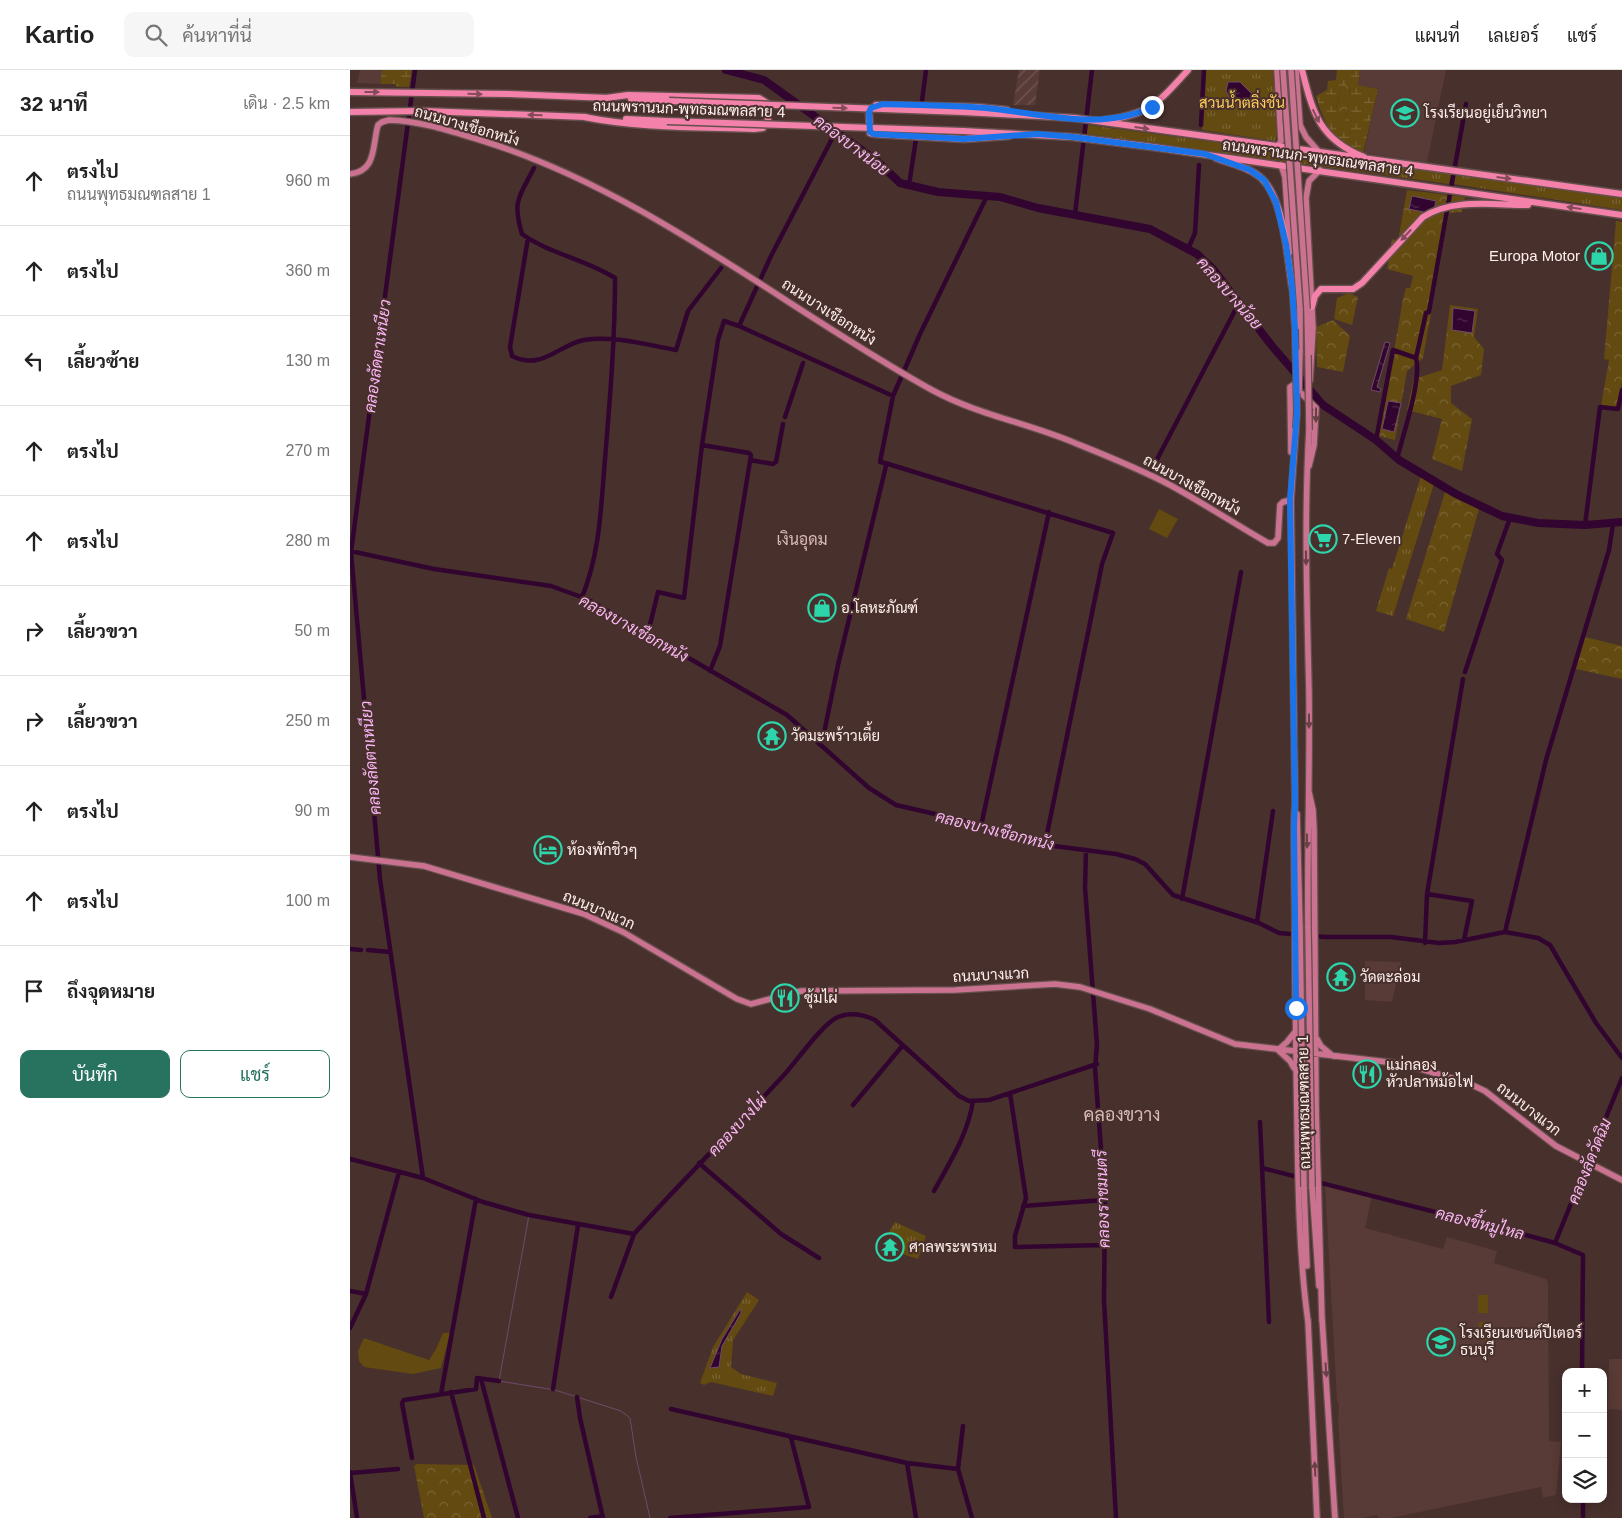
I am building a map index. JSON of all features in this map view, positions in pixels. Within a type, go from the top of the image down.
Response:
[{"type":"main road","points":[[1093,121],[1118,118],[1152,107],[1188,70]]},
{"type":"main road","points":[[1276,148],[1281,141],[1277,70]]},
{"type":"main road","name":"ถนนพุทธมณฑลสาย 1","points":[[1282,70],[1300,309],[1297,413],[1290,500],[1295,802],[1296,1090],[1298,1161],[1301,1189]]},
{"type":"main road","name":"ถนนพุทธมณฑลสาย 1","points":[[1291,70],[1310,308],[1307,475],[1309,792],[1307,830],[1312,1187],[1335,1518]]},
{"type":"main road","points":[[1296,70],[1300,126],[1306,137],[1321,154]]},
{"type":"main road","points":[[1302,70],[1315,117],[1321,126],[1342,146],[1373,161]]},
{"type":"main road","name":"ถนนพรานนก-พุทธมณฑลสาย 4","points":[[350,92],[606,98],[1075,118],[1276,148],[1622,194]]},
{"type":"main road","points":[[584,117],[607,122],[754,129],[763,128],[768,120],[767,103],[759,98],[628,95],[606,98]]},
{"type":"main road","points":[[1279,97],[1285,105],[1291,106],[1298,99]]},
{"type":"main road","points":[[1035,115],[983,108],[883,104],[871,108],[868,127],[870,132],[874,134],[964,139],[1038,134]]},
{"type":"main road","name":"ถนนพรานนก-พุทธมณฑลสาย 4","points":[[350,112],[393,111],[584,117],[1038,134],[1281,164],[1622,215]]},
{"type":"main road","name":"ถนนบางเชือกหนัง","points":[[350,174],[360,172],[370,164],[376,133],[382,122],[403,121],[438,127],[503,147],[574,175],[675,231],[895,368],[970,408],[1048,433],[1131,466],[1189,495],[1268,543],[1274,543],[1278,538],[1280,506],[1290,500]]},
{"type":"main road","points":[[1205,154],[1250,170],[1264,180],[1276,202],[1292,286]]},
{"type":"main road","points":[[1281,164],[1285,177],[1288,215],[1295,329],[1297,413]]},
{"type":"main road","points":[[1309,384],[1313,360],[1306,189],[1309,181],[1320,170]]},
{"type":"main road","points":[[1310,308],[1320,289],[1353,289],[1362,283],[1423,217],[1447,206],[1551,204]]},
{"type":"main road","points":[[1288,215],[1293,210],[1300,210],[1307,217]]},
{"type":"main road","points":[[1292,462],[1290,387],[1293,385],[1316,409],[1314,445],[1307,475]]},
{"type":"main road","name":"ถนนพุทธมณฑลสาย 1","points":[[1309,792],[1313,810],[1314,830],[1317,1166],[1323,1286],[1322,1322]]},
{"type":"main road","name":"ถนนพุทธมณฑลสาย 1","points":[[1295,802],[1298,825],[1300,928],[1301,1189],[1317,1518]]},
{"type":"main road","name":"ถนนบางแวก","points":[[350,857],[383,860],[440,870],[584,914],[623,932],[737,999],[752,1004],[801,991],[942,991],[1055,984],[1080,987],[1103,993],[1158,1012],[1230,1042],[1278,1050],[1404,1064],[1477,1087],[1556,1146],[1622,1180]]},
{"type":"main road","points":[[1296,1008],[1300,1029],[1304,1034],[1308,1034],[1313,1027],[1315,1000]]},
{"type":"main road","points":[[1296,1031],[1278,1050],[1290,1061],[1296,1075]]},
{"type":"main road","points":[[1316,1035],[1321,1046],[1334,1057]]},
{"type":"main road","points":[[1296,1090],[1299,1073],[1301,1069],[1305,1068],[1312,1073],[1316,1092]]},
{"type":"shaded area","points":[[360,70],[382,70],[380,84],[357,83]]},
{"type":"shaded area","points":[[1019,70],[1040,70],[1035,105],[1013,105]]},
{"type":"shaded area","name":"โรงเรียนอยู่เย็นวิทยา","points":[[1360,70],[1446,70],[1427,162],[1364,153],[1378,89],[1358,85]]},
{"type":"shaded area","points":[[1365,961],[1401,962],[1392,1002],[1365,1000]]},
{"type":"shaded area","name":"โรงเรียนเซนต์ปีเตอร์ ธนบุรี","points":[[1325,1185],[1372,1196],[1365,1228],[1443,1249],[1447,1237],[1497,1251],[1494,1263],[1546,1279],[1548,1283],[1549,1441],[1561,1442],[1556,1495],[1543,1498],[1541,1487],[1391,1518],[1378,1518],[1377,1515],[1363,1518],[1344,1518]]},
{"type":"shaded area","points":[[1609,1359],[1622,1359],[1622,1410],[1608,1409]]},
{"type":"green space","points":[[382,70],[412,70],[409,87],[396,87],[396,84],[380,84]]},
{"type":"green space","name":"สวนน้ำตลิ่งชัน","points":[[1206,70],[1273,70],[1277,136],[1275,141],[1202,130]]},
{"type":"green space","points":[[1337,70],[1360,70],[1358,85],[1378,89],[1363,154],[1352,153],[1339,142],[1321,111],[1316,96],[1327,90],[1328,81],[1336,80]],"holes":[[[1349,83],[1350,98],[1345,121],[1340,121],[1336,107],[1343,86]]]},
{"type":"green space","points":[[1349,82],[1350,98],[1345,121],[1340,122],[1336,108],[1343,85]]},
{"type":"green space","points":[[1088,125],[1451,174],[1449,184],[1087,134]]},
{"type":"green space","points":[[1455,175],[1622,196],[1622,210],[1454,184]]},
{"type":"green space","points":[[1407,190],[1465,197],[1462,212],[1449,213],[1423,358],[1407,371],[1395,440],[1379,436],[1403,299],[1406,288],[1410,288],[1413,276],[1387,269],[1392,239],[1398,241]]},
{"type":"green space","points":[[1616,221],[1622,222],[1622,380],[1618,408],[1601,406],[1609,360],[1604,359]]},
{"type":"green space","points":[[1349,293],[1358,297],[1352,325],[1334,319],[1337,298]]},
{"type":"green space","points":[[1450,305],[1478,309],[1474,337],[1484,349],[1481,375],[1451,386],[1451,403],[1472,419],[1462,471],[1432,459],[1442,419],[1407,410],[1414,379],[1442,370]]},
{"type":"green space","points":[[1333,320],[1350,336],[1343,372],[1317,367],[1316,327]]},
{"type":"green space","points":[[1421,476],[1434,484],[1393,616],[1376,611],[1389,568],[1392,569]]},
{"type":"green space","points":[[1445,492],[1479,509],[1444,632],[1406,619]]},
{"type":"green space","points":[[1159,509],[1178,519],[1167,538],[1149,529]]},
{"type":"green space","points":[[1585,637],[1622,646],[1622,679],[1576,669]]},
{"type":"green space","points":[[895,1222],[926,1236],[918,1259],[880,1247]]},
{"type":"green space","points":[[747,1292],[759,1300],[733,1340],[731,1367],[741,1374],[777,1383],[773,1396],[711,1382],[704,1385],[700,1383],[713,1347]]},
{"type":"green space","points":[[1478,1295],[1488,1295],[1488,1313],[1478,1313]]},
{"type":"green space","points":[[1479,1322],[1488,1322],[1488,1340],[1478,1340]]},
{"type":"green space","points":[[443,1333],[450,1333],[441,1368],[413,1374],[364,1367],[359,1361],[358,1351],[364,1338],[429,1360]]},
{"type":"green space","points":[[417,1464],[474,1465],[492,1518],[424,1518],[414,1466]]},
{"type":"water","points":[[1228,82],[1240,82],[1254,96],[1246,105],[1231,100],[1226,91]]},
{"type":"water","points":[[1412,196],[1436,201],[1433,214],[1409,209]]},
{"type":"water","points":[[1453,308],[1475,311],[1472,333],[1452,330]]},
{"type":"water","points":[[1385,342],[1390,343],[1377,387],[1381,389],[1380,392],[1371,390]]},
{"type":"water","points":[[1388,401],[1401,403],[1394,432],[1382,429]]},
{"type":"water","points":[[741,1308],[741,1313],[722,1346],[719,1367],[710,1368],[722,1339]]},
{"type":"waterway","name":"คลองลัดตาเหนียว","points":[[415,70],[351,552],[380,879],[423,1178]]},
{"type":"waterway","name":"คลองบางน้อย","points":[[726,70],[764,80],[877,161],[900,183],[938,192],[1000,197],[1038,208],[1150,229],[1197,254],[1213,269],[1272,346],[1323,405],[1376,440],[1399,460],[1456,494],[1502,516],[1538,523],[1585,525],[1622,522]]},
{"type":"waterway","points":[[922,101],[926,70]]},
{"type":"waterway","points":[[1075,214],[1092,70]]},
{"type":"waterway","points":[[1201,125],[1204,70]]},
{"type":"waterway","points":[[1376,440],[1393,350],[1416,358],[1426,313],[1429,312],[1466,104]]},
{"type":"waterway","points":[[648,633],[658,592],[684,598],[702,445],[718,340],[724,321],[739,326],[771,256],[836,131]]},
{"type":"waterway","points":[[909,185],[916,139]]},
{"type":"waterway","points":[[1188,249],[1195,233],[1199,165]]},
{"type":"waterway","points":[[534,168],[524,186],[517,206],[522,234],[544,247],[604,271],[615,278],[612,369],[601,512],[593,564],[582,597]]},
{"type":"waterway","points":[[819,744],[824,733],[838,665],[886,466],[885,463],[880,462],[893,396],[920,334],[987,196]]},
{"type":"waterway","points":[[528,238],[510,347],[512,356],[523,360],[541,359],[575,343],[595,339],[630,341],[676,350],[688,311],[721,268]]},
{"type":"waterway","points":[[1152,469],[1239,303]]},
{"type":"waterway","points":[[739,326],[893,396]]},
{"type":"waterway","points":[[1397,459],[1414,393],[1417,368],[1416,358]]},
{"type":"waterway","points":[[785,417],[803,363]]},
{"type":"waterway","points":[[1585,525],[1600,407],[1618,409],[1622,390]]},
{"type":"waterway","points":[[750,460],[773,464],[776,462],[783,424]]},
{"type":"waterway","points":[[702,445],[749,453],[751,455],[720,646],[710,671]]},
{"type":"waterway","points":[[885,463],[1113,533],[1102,564],[1045,844]]},
{"type":"waterway","points":[[981,826],[1049,512]]},
{"type":"waterway","points":[[1465,672],[1502,560],[1497,554],[1510,518]]},
{"type":"waterway","points":[[1505,932],[1546,760],[1609,550],[1613,524]]},
{"type":"waterway","name":"คลองบางเชือกหนัง","points":[[350,551],[434,569],[551,586],[587,599],[787,715],[869,788],[896,805],[970,822],[1008,835],[1054,846],[1116,854],[1135,859],[1145,864],[1173,895],[1259,923],[1279,933],[1325,937],[1391,937],[1439,943],[1455,942],[1505,932],[1538,938],[1550,945],[1596,1023],[1622,1058]]},
{"type":"waterway","points":[[1182,899],[1241,572]]},
{"type":"waterway","points":[[1425,943],[1427,894],[1463,679]]},
{"type":"waterway","points":[[1257,922],[1273,811]]},
{"type":"waterway","name":"คลองราชมนตรี","points":[[1086,850],[1085,888],[1097,1045],[1095,1068],[1105,1203],[1104,1300],[1116,1518]]},
{"type":"waterway","points":[[1427,894],[1472,901],[1464,940]]},
{"type":"waterway","points":[[350,949],[361,950]]},
{"type":"waterway","points":[[368,950],[390,952]]},
{"type":"waterway","name":"คลองบางไผ่","points":[[350,1159],[423,1178],[483,1202],[529,1215],[634,1234],[783,1076],[817,1035],[838,1017],[857,1015],[875,1020],[959,1096],[969,1101],[989,1100],[1097,1064]]},
{"type":"waterway","points":[[853,1105],[903,1045]]},
{"type":"waterway","name":"คลองลัดวัดฉิม","points":[[1555,1243],[1622,1078]]},
{"type":"waterway","points":[[1010,1093],[1026,1198],[1015,1236],[1015,1247],[1105,1245]]},
{"type":"waterway","points":[[934,1191],[963,1136],[973,1101]]},
{"type":"waterway","points":[[1260,1122],[1269,1322]]},
{"type":"waterway","points":[[699,1163],[781,1234],[819,1258]]},
{"type":"waterway","name":"คลองขี้หมูไหล","points":[[1262,1168],[1526,1235],[1555,1243],[1583,1255],[1582,1368]]},
{"type":"waterway","points":[[350,1328],[366,1294],[399,1172]]},
{"type":"waterway","points":[[441,1394],[476,1199]]},
{"type":"waterway","points":[[1023,1206],[1104,1200]]},
{"type":"waterway","points":[[529,1215],[499,1381],[555,1390],[621,1411],[630,1418],[636,1457],[650,1518]]},
{"type":"waterway","points":[[553,1389],[578,1225]]},
{"type":"waterway","points":[[611,1297],[634,1234]]},
{"type":"waterway","points":[[350,1291],[366,1294]]},
{"type":"waterway","points":[[412,1458],[402,1403],[404,1400],[476,1389],[477,1378],[499,1381]]},
{"type":"waterway","points":[[481,1379],[518,1518]]},
{"type":"waterway","points":[[451,1392],[484,1518]]},
{"type":"waterway","points":[[577,1397],[603,1518]]},
{"type":"waterway","points":[[671,1409],[907,1463],[958,1469]]},
{"type":"waterway","points":[[963,1426],[958,1469],[972,1518]]},
{"type":"waterway","points":[[670,1518],[809,1507],[791,1438]]},
{"type":"waterway","points":[[907,1463],[916,1518]]},
{"type":"waterway","points":[[351,1473],[398,1469]]},
{"type":"waterway","points":[[350,1472],[357,1518]]},
{"type":"waterway","name":"คลองขี้หมูไหล","points":[[1583,1503],[1583,1518]]},
{"type":"waterway","points":[[590,1518],[603,1516]]},
{"type":"place","name":"โรงเรียนอยู่เย็นวิทยา","points":[[1405,113]]},
{"type":"place","name":"Europa Motor","points":[[1599,256]]},
{"type":"place","name":"7-Eleven","points":[[1323,539]]},
{"type":"place","name":"อ.โลหะภัณฑ์","points":[[822,608]]},
{"type":"place","name":"วัดมะพร้าวเตี้ย","points":[[772,736]]},
{"type":"place","name":"ห้องพักชิวๆ","points":[[548,850]]},
{"type":"place","name":"วัดตะล่อม","points":[[1341,977]]},
{"type":"place","name":"ซุ้มไผ่","points":[[785,998]]},
{"type":"place","name":"แม่กลอง หัวปลาหม้อไฟ","points":[[1367,1074]]},
{"type":"place","name":"ศาลพระพรหม","points":[[890,1247]]},
{"type":"place","name":"โรงเรียนเซนต์ปีเตอร์ ธนบุรี","points":[[1441,1342]]},
{"type":"district","name":"เงินอุดม","points":[[802,539]]},
{"type":"district","name":"คลองขวาง","points":[[1122,1115]]},
{"type":"route","points":[[1152,107],[1138,114],[1093,121],[977,107],[876,104],[869,112],[868,127],[870,132],[874,134],[964,139],[1038,134],[1205,154],[1250,170],[1264,180],[1272,193],[1286,244],[1292,286],[1295,329],[1295,394],[1297,413],[1290,500],[1296,1008]]}]
